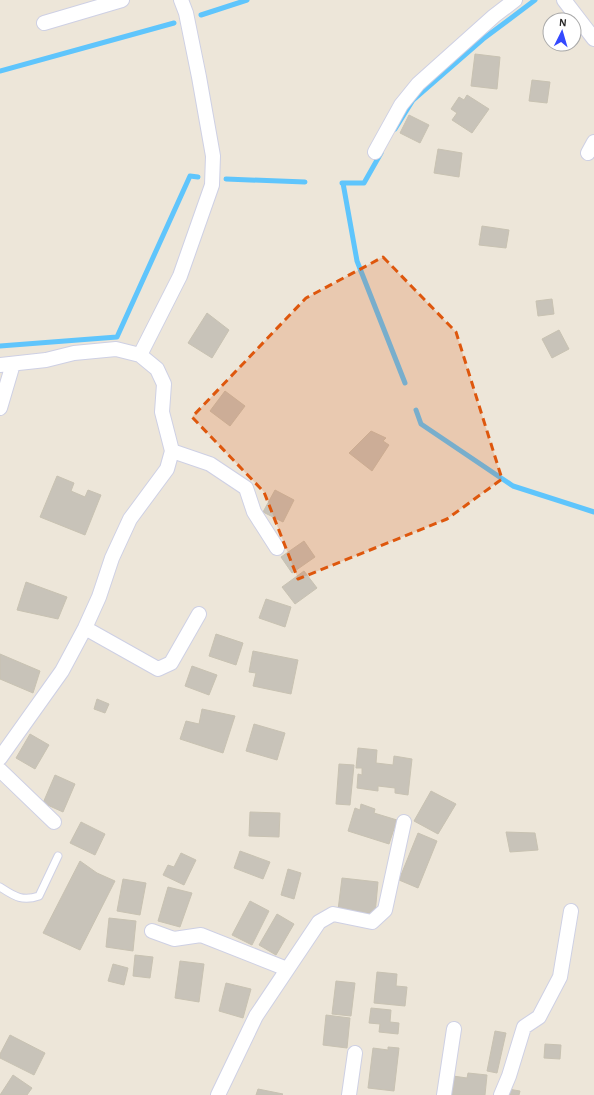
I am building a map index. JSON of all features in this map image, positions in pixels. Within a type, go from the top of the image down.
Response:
[{"type":"street","points":[[44,23],[122,0]]},
{"type":"street","points":[[140,355],[180,276],[212,185],[213,156],[195,56],[186,13],[181,0]]},
{"type":"street","points":[[376,152],[401,105],[418,84],[494,16],[515,0]]},
{"type":"street","points":[[564,0],[594,39]]},
{"type":"street","points":[[0,408],[6,365],[46,360],[74,353],[116,349],[140,355],[157,368],[164,384],[162,412],[172,451],[167,469],[130,519],[112,558],[99,597],[85,628],[62,671],[0,758]]},
{"type":"street","points":[[172,451],[210,464],[246,488],[254,512],[277,548]]},
{"type":"street","points":[[85,628],[158,669],[172,663],[199,614]]},
{"type":"street","points":[[0,770],[54,822]]},
{"type":"street","points":[[218,1095],[256,1016],[318,922],[333,914],[372,922],[385,910],[404,822]]},
{"type":"street","points":[[501,1095],[509,1076],[524,1027],[539,1017],[560,977],[571,911]]},
{"type":"street","points":[[152,932],[174,939],[201,935],[288,969]]},
{"type":"street","points":[[444,1095],[454,1029]]},
{"type":"street","points":[[349,1095],[354,1053]]},
{"type":"lane","points":[[0,887],[16,897],[28,900],[39,896],[58,856]]},
{"type":"highlighted area","points":[[383,257],[456,332],[502,479],[447,519],[298,579],[264,492],[192,417],[306,298]]},
{"type":"building","points":[[475,54],[500,57],[497,89],[471,86]]},
{"type":"building","points":[[532,80],[550,82],[547,103],[529,101]]},
{"type":"building","points":[[467,95],[489,109],[472,133],[452,120],[457,113],[451,109],[459,97],[464,100]]},
{"type":"building","points":[[409,115],[429,125],[420,143],[400,133]]},
{"type":"building","points":[[438,149],[462,153],[459,177],[434,173]]},
{"type":"building","points":[[482,226],[509,230],[506,248],[479,245]]},
{"type":"building","points":[[552,299],[554,314],[538,316],[536,301]]},
{"type":"building","points":[[207,313],[229,330],[212,358],[188,343]]},
{"type":"building","points":[[559,330],[569,349],[552,358],[542,339]]},
{"type":"building","points":[[225,391],[245,406],[230,426],[210,411]]},
{"type":"building","points":[[371,431],[386,438],[383,441],[389,445],[372,471],[349,453]]},
{"type":"building","points":[[57,476],[74,483],[71,491],[85,497],[88,490],[101,495],[85,535],[40,517]]},
{"type":"building","points":[[275,490],[294,500],[283,522],[263,512]]},
{"type":"building","points":[[304,541],[315,557],[292,573],[281,557]]},
{"type":"building","points":[[304,571],[317,588],[295,604],[282,587]]},
{"type":"building","points":[[26,582],[67,597],[58,619],[17,610]]},
{"type":"building","points":[[266,599],[291,607],[285,627],[259,618]]},
{"type":"building","points":[[216,634],[243,643],[236,665],[209,656]]},
{"type":"building","points":[[253,651],[298,660],[291,694],[253,686],[256,673],[249,672]]},
{"type":"building","points":[[0,654],[40,671],[33,693],[0,679]]},
{"type":"building","points":[[192,666],[217,675],[209,695],[185,686]]},
{"type":"building","points":[[97,699],[109,704],[105,713],[94,709]]},
{"type":"building","points":[[202,709],[235,716],[223,753],[180,739],[186,721],[199,724]]},
{"type":"building","points":[[254,724],[285,733],[277,760],[246,751]]},
{"type":"building","points":[[30,734],[49,745],[35,769],[16,758]]},
{"type":"building","points":[[358,748],[377,750],[376,763],[393,765],[394,756],[412,759],[408,795],[395,793],[395,788],[378,786],[378,791],[357,788],[358,774],[362,775],[362,768],[356,768]]},
{"type":"building","points":[[339,764],[354,765],[350,805],[336,804]]},
{"type":"building","points":[[55,775],[75,784],[63,812],[43,803]]},
{"type":"building","points":[[431,791],[456,804],[438,834],[414,821]]},
{"type":"building","points":[[361,804],[375,809],[374,813],[397,820],[389,844],[348,831],[355,808],[360,810]]},
{"type":"building","points":[[250,812],[280,813],[279,837],[249,836]]},
{"type":"building","points":[[81,822],[105,834],[95,855],[70,843]]},
{"type":"building","points":[[506,832],[535,833],[538,850],[510,852]]},
{"type":"building","points":[[418,833],[437,841],[418,888],[399,880]]},
{"type":"building","points":[[240,851],[270,862],[263,879],[234,868]]},
{"type":"building","points":[[181,853],[196,860],[184,885],[163,875],[168,865],[174,867]]},
{"type":"building","points":[[80,861],[97,873],[115,881],[80,950],[43,933]]},
{"type":"building","points":[[288,869],[301,873],[294,899],[281,895]]},
{"type":"building","points":[[342,878],[378,882],[375,914],[338,910]]},
{"type":"building","points":[[123,879],[146,883],[140,915],[117,911]]},
{"type":"building","points":[[168,887],[192,893],[180,927],[158,921]]},
{"type":"building","points":[[250,901],[269,911],[252,945],[232,935]]},
{"type":"building","points":[[277,914],[294,924],[276,955],[259,945]]},
{"type":"building","points":[[109,918],[136,921],[133,951],[106,947]]},
{"type":"building","points":[[135,955],[153,957],[150,978],[133,976]]},
{"type":"building","points":[[180,961],[204,964],[199,1002],[175,998]]},
{"type":"building","points":[[113,964],[128,968],[124,985],[108,981]]},
{"type":"building","points":[[377,972],[397,974],[396,986],[407,987],[405,1006],[374,1003]]},
{"type":"building","points":[[336,981],[355,983],[351,1016],[332,1014]]},
{"type":"building","points":[[226,983],[251,989],[243,1018],[219,1011]]},
{"type":"building","points":[[371,1008],[391,1010],[390,1022],[399,1023],[398,1034],[379,1032],[380,1024],[369,1023]]},
{"type":"building","points":[[326,1015],[350,1018],[347,1048],[323,1045]]},
{"type":"building","points":[[495,1031],[506,1033],[497,1073],[487,1071]]},
{"type":"building","points":[[10,1035],[45,1053],[34,1075],[0,1058],[0,1054]]},
{"type":"building","points":[[545,1044],[561,1045],[560,1059],[544,1058]]},
{"type":"building","points":[[388,1047],[399,1048],[394,1091],[368,1088],[373,1048],[388,1050]]},
{"type":"building","points":[[468,1073],[487,1075],[485,1095],[451,1095],[453,1076],[467,1078]]},
{"type":"building","points":[[13,1075],[32,1088],[27,1095],[0,1095]]},
{"type":"building","points":[[258,1089],[283,1094],[256,1095]]},
{"type":"building","points":[[508,1089],[520,1091],[519,1095],[507,1095]]},
{"type":"waterway","points":[[201,15],[247,0]]},
{"type":"waterway","points":[[395,129],[413,100],[483,39],[535,0]]},
{"type":"waterway","points":[[0,71],[174,23]]},
{"type":"waterway","points":[[342,183],[364,183],[381,153]]},
{"type":"waterway","points":[[0,346],[117,337],[190,176],[198,177]]},
{"type":"waterway","points":[[226,179],[305,182]]},
{"type":"waterway","points":[[343,183],[357,261],[405,383]]},
{"type":"waterway","points":[[416,410],[421,424],[513,486],[594,512]]}]
